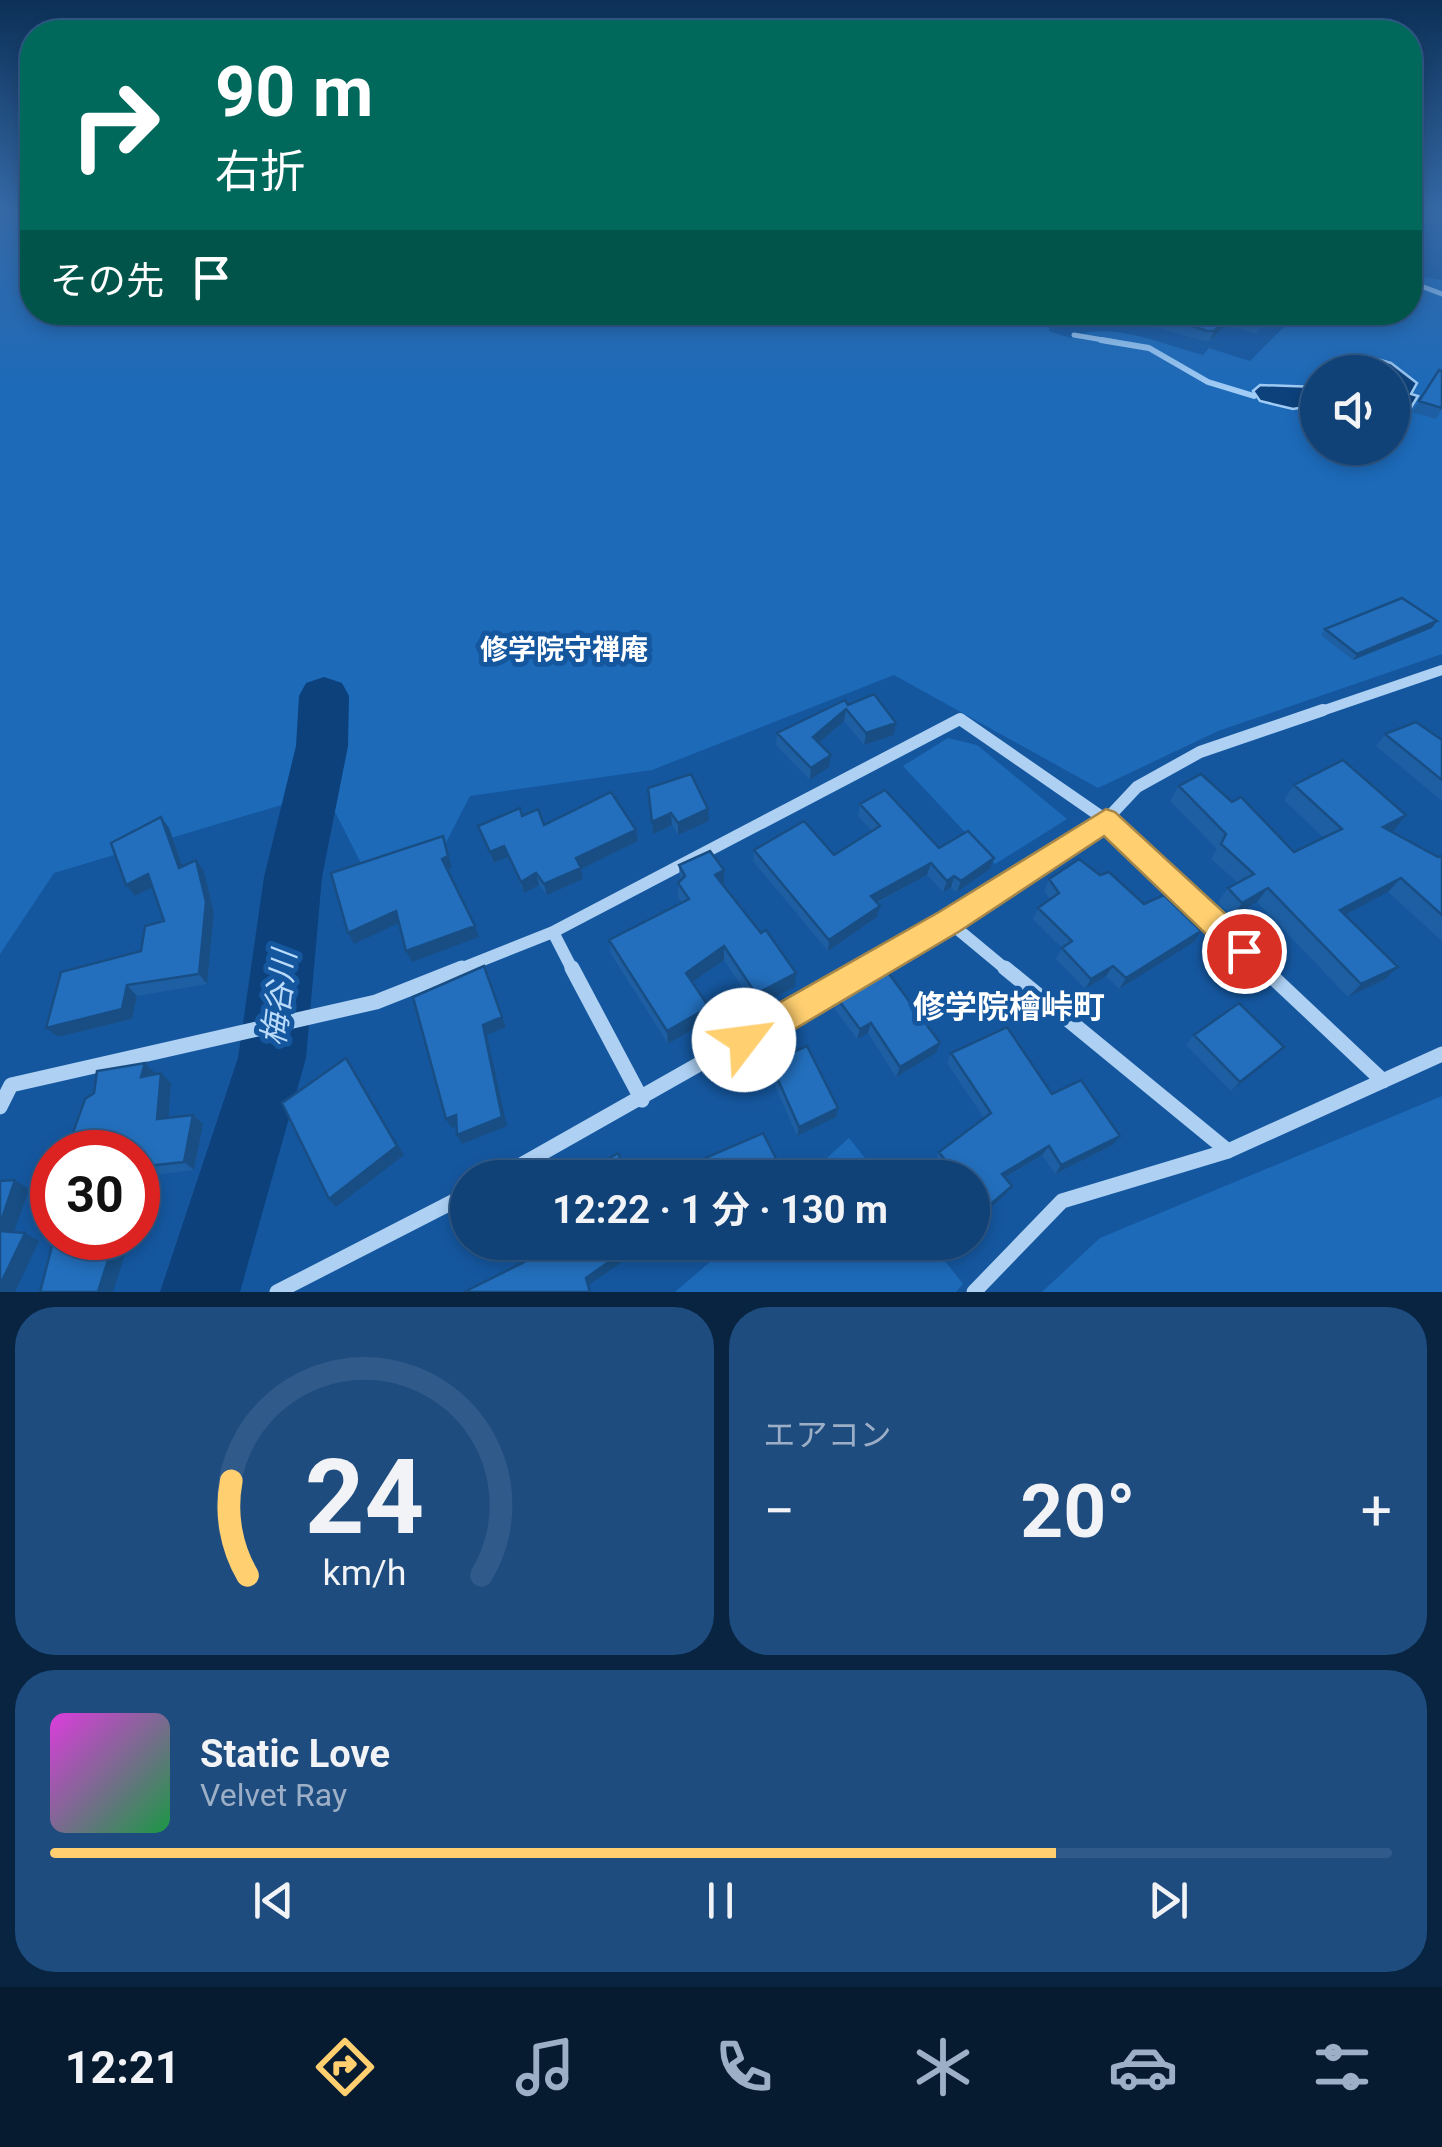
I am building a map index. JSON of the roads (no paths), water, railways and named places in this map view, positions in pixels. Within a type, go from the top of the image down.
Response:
[{"type":"street","points":[[531,1160],[949,922],[1106,820],[1137,787],[1200,752],[1442,670]]},
{"type":"street","points":[[0,1107],[11,1084],[376,1002],[553,932],[960,719],[1106,820],[1383,1081]]},
{"type":"street","points":[[949,922],[1228,1151]]},
{"type":"street","points":[[553,932],[642,1100]]},
{"type":"street","points":[[974,1292],[1062,1201],[1228,1151],[1442,1054]]},
{"type":"street","points":[[277,1292],[450,1203]]},
{"type":"waterway","points":[[1422,286],[1442,294]]},
{"type":"waterway","points":[[1074,335],[1115,342]]},
{"type":"waterway","points":[[1101,340],[1149,348],[1208,382],[1254,396]]},
{"type":"waterway","name":"梅谷川","points":[[200,1292],[272,1058],[293,877],[322,746],[324,696]]},
{"type":"district","name":"修学院守禅庵","points":[[564,649]]},
{"type":"district","name":"修学院檜峠町","points":[[1009,1007]]}]
